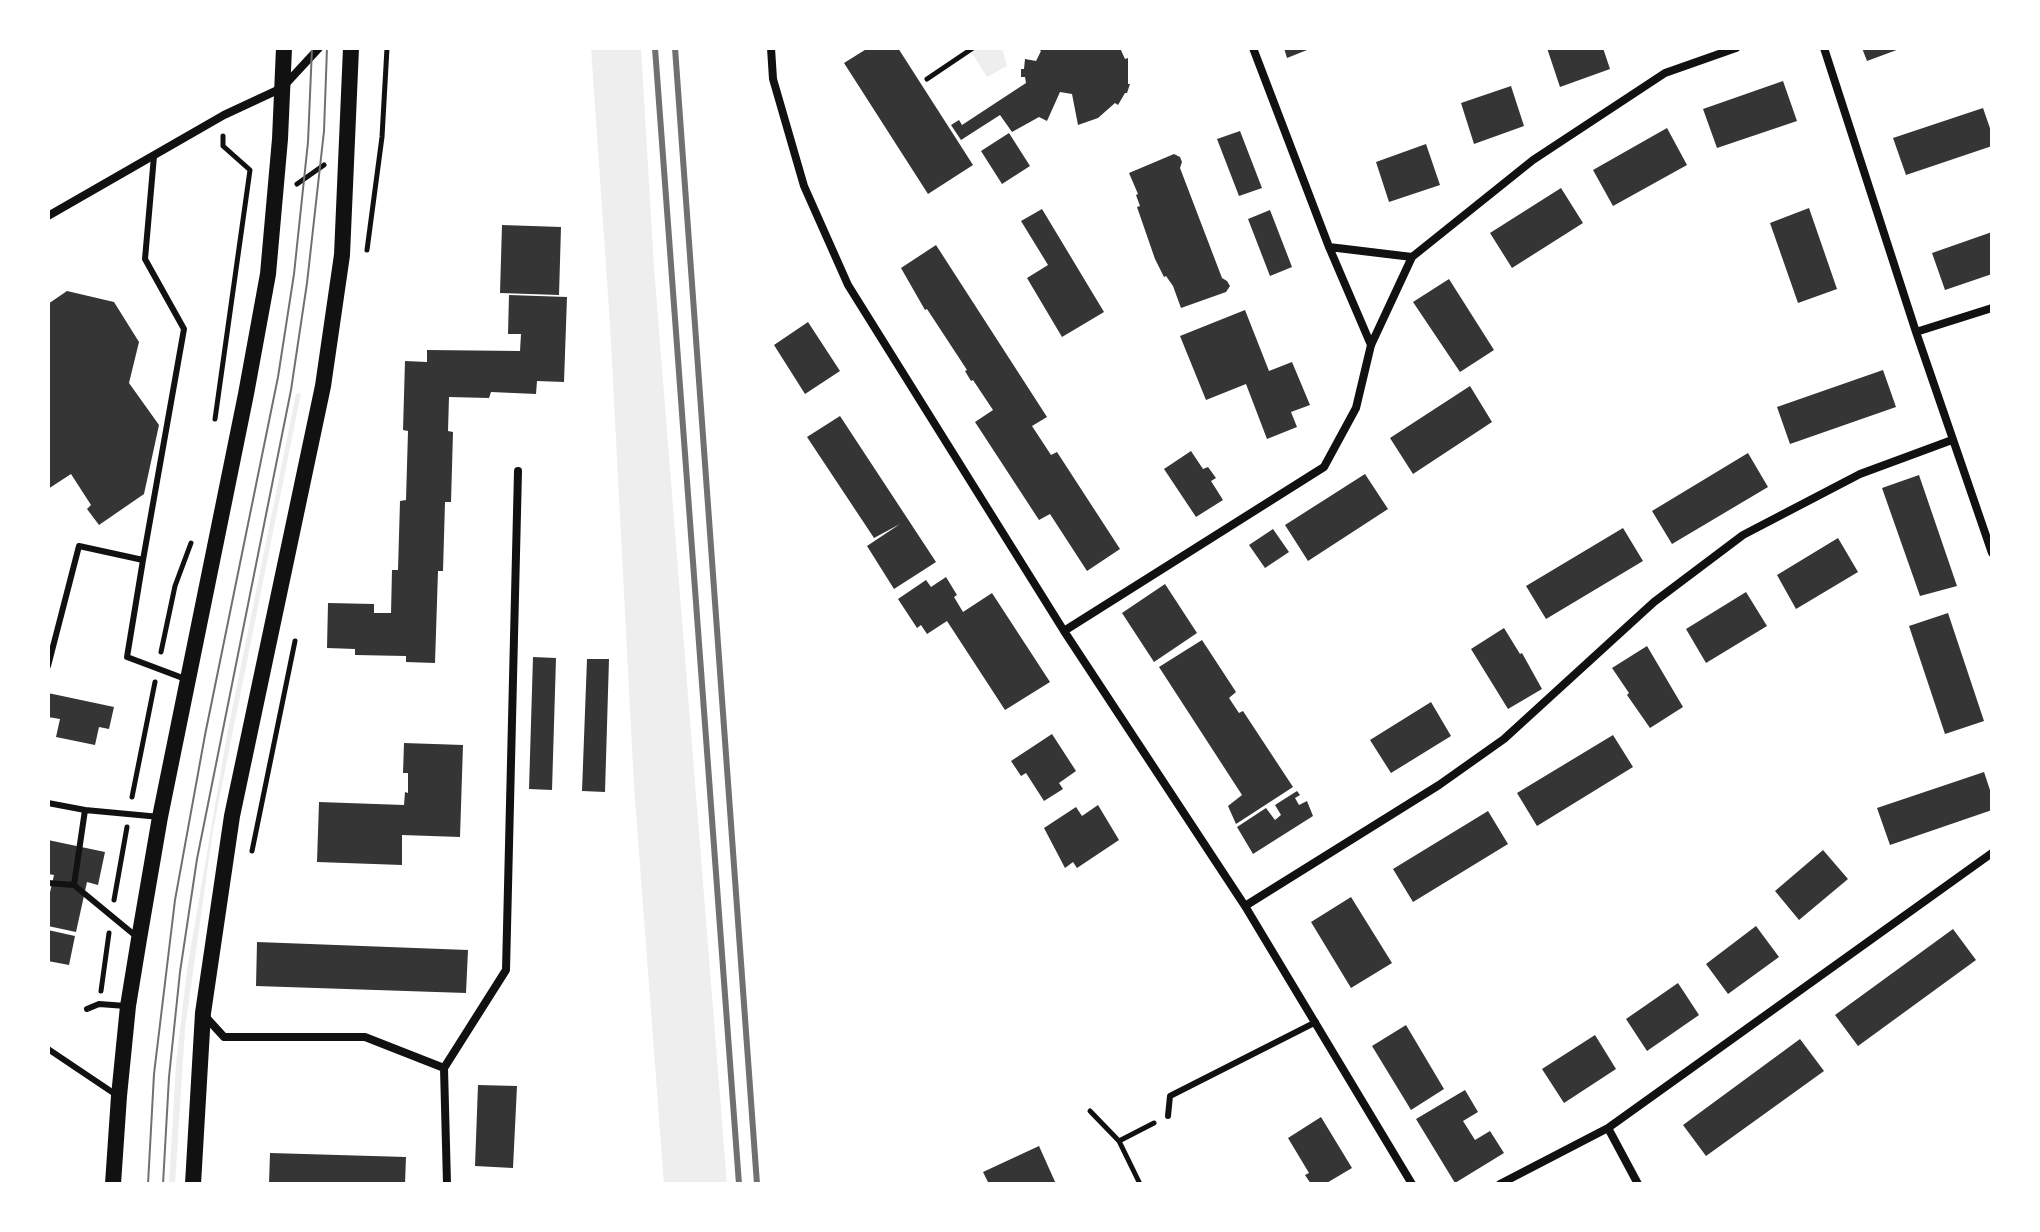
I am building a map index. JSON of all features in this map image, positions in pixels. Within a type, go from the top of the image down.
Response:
[{"type":"main road","points":[[113,1184],[128,1006],[139,939],[160,817],[268,274],[284,48]]},
{"type":"main road","points":[[193,1184],[203,1013],[232,816],[323,386],[342,255],[351,48]]},
{"type":"street","points":[[48,216],[224,115],[282,88],[319,48]]},
{"type":"street","points":[[771,48],[773,79],[804,186],[848,285],[1064,631],[1245,906],[1412,1184]]},
{"type":"street","points":[[1253,48],[1329,247],[1371,345]]},
{"type":"street","points":[[1064,631],[1324,467],[1356,408],[1371,345],[1412,257],[1533,160],[1665,73],[1736,48]]},
{"type":"street","points":[[1824,48],[1992,553]]},
{"type":"street","points":[[1329,247],[1412,257]]},
{"type":"street","points":[[1916,332],[1992,308]]},
{"type":"street","points":[[1245,906],[1439,785],[1504,739],[1654,602],[1743,535],[1860,474],[1952,440]]},
{"type":"street","points":[[447,1184],[444,1068],[506,970],[518,471]]},
{"type":"street","points":[[1500,1184],[1608,1128],[1992,853]]},
{"type":"street","points":[[203,1013],[224,1037],[365,1037],[444,1068]]},
{"type":"street","points":[[1608,1128],[1638,1184]]},
{"type":"lane","points":[[154,156],[145,259],[184,329],[127,657],[188,680]]},
{"type":"lane","points":[[48,666],[79,546],[143,560]]},
{"type":"lane","points":[[48,803],[160,817]]},
{"type":"lane","points":[[74,885],[85,810]]},
{"type":"lane","points":[[48,883],[74,885],[139,939]]},
{"type":"lane","points":[[87,1009],[99,1004],[128,1006]]},
{"type":"lane","points":[[1168,1116],[1170,1096],[1316,1022]]},
{"type":"lane","points":[[48,1049],[119,1096]]},
{"type":"path","points":[[927,79],[973,48]]},
{"type":"path","points":[[214,427],[250,170],[236,154],[223,146],[224,115]]},
{"type":"path","points":[[244,219],[382,127]]},
{"type":"path","points":[[99,1004],[111,916],[157,668],[175,586],[193,533]]},
{"type":"path","points":[[1090,1111],[1119,1141],[1140,1184]]},
{"type":"path","points":[[1119,1141],[1168,1116]]},
{"type":"shaded area","points":[[591,48],[641,48],[654,268],[727,1184],[664,1184],[634,786],[610,324]]},
{"type":"shaded area","points":[[969,48],[1002,48],[1007,66],[987,77]]},
{"type":"shaded area","points":[[301,393],[213,830],[185,1029],[175,1184],[169,1184],[176,1064],[187,970],[227,735],[296,394]]},
{"type":"building","points":[[868,48],[898,48],[973,165],[928,194],[844,63]]},
{"type":"building","points":[[1037,48],[1120,48],[1125,59],[1128,58],[1130,84],[1127,93],[1118,105],[1115,103],[1098,118],[1078,125],[1072,94],[1060,92],[1047,121],[1039,117],[1012,132],[1000,115],[961,140],[951,125],[959,120],[962,125],[1026,83],[1025,77],[1021,77],[1021,69],[1024,69],[1025,59],[1036,61],[1041,51]]},
{"type":"building","points":[[1284,48],[1312,48],[1287,58]]},
{"type":"building","points":[[1547,48],[1603,48],[1610,69],[1560,87]]},
{"type":"building","points":[[1862,48],[1902,48],[1867,61]]},
{"type":"building","points":[[1783,81],[1797,121],[1717,148],[1703,109]]},
{"type":"building","points":[[1511,86],[1524,126],[1474,144],[1461,103]]},
{"type":"building","points":[[1983,108],[1992,134],[1992,146],[1906,175],[1893,138]]},
{"type":"building","points":[[1667,128],[1687,165],[1613,206],[1593,170]]},
{"type":"building","points":[[1240,131],[1262,188],[1239,196],[1217,139]]},
{"type":"building","points":[[1009,133],[1030,166],[1002,184],[981,151]]},
{"type":"building","points":[[1426,144],[1440,185],[1389,202],[1376,162]]},
{"type":"building","points":[[1174,154],[1180,157],[1180,168],[1222,278],[1230,286],[1226,292],[1181,308],[1173,286],[1164,277],[1155,259],[1137,207],[1140,206],[1138,194],[1129,173]]},
{"type":"building","points":[[1561,188],[1583,223],[1512,268],[1490,233]]},
{"type":"building","points":[[1809,208],[1837,289],[1798,303],[1770,223]]},
{"type":"building","points":[[1042,209],[1104,312],[1062,337],[1027,278],[1048,265],[1021,221]]},
{"type":"building","points":[[1270,210],[1292,267],[1270,276],[1248,219]]},
{"type":"building","points":[[502,225],[561,227],[559,295],[500,293]]},
{"type":"building","points":[[1992,232],[1992,274],[1945,290],[1932,253]]},
{"type":"building","points":[[936,245],[1047,417],[1032,426],[1051,455],[1057,452],[1120,549],[1087,571],[1050,514],[1039,520],[975,422],[993,410],[925,310],[901,268]]},
{"type":"building","points":[[1449,279],[1494,350],[1460,372],[1413,302]]},
{"type":"building","points":[[67,291],[114,302],[139,342],[129,383],[159,425],[144,494],[99,525],[87,509],[91,505],[71,474],[48,489],[48,304]]},
{"type":"building","points":[[509,295],[567,297],[564,382],[537,381],[536,394],[491,392],[489,398],[449,397],[448,431],[453,432],[451,502],[445,502],[443,571],[438,571],[435,663],[406,662],[406,656],[355,655],[355,649],[327,648],[328,603],[374,604],[374,613],[391,613],[392,570],[398,570],[400,501],[406,500],[408,431],[403,430],[405,361],[427,362],[427,350],[520,351],[521,334],[508,334]]},
{"type":"building","points":[[1245,310],[1269,371],[1292,362],[1310,405],[1291,412],[1297,427],[1267,439],[1246,384],[1206,400],[1180,336]]},
{"type":"building","points":[[808,322],[840,371],[805,394],[774,345]]},
{"type":"building","points":[[1883,370],[1896,407],[1790,444],[1777,407]]},
{"type":"building","points":[[1470,386],[1492,422],[1413,474],[1390,438]]},
{"type":"building","points":[[840,416],[936,562],[894,589],[867,546],[900,524],[874,538],[807,437]]},
{"type":"building","points":[[1191,451],[1203,469],[1208,467],[1216,478],[1211,481],[1223,500],[1196,517],[1164,469]]},
{"type":"building","points":[[1748,453],[1768,487],[1672,544],[1652,511]]},
{"type":"building","points":[[1365,474],[1388,509],[1308,561],[1285,525]]},
{"type":"building","points":[[1919,475],[1957,586],[1920,596],[1882,488]]},
{"type":"building","points":[[1623,528],[1643,561],[1546,619],[1526,586]]},
{"type":"building","points":[[1273,529],[1289,552],[1265,568],[1249,545]]},
{"type":"building","points":[[1838,538],[1858,572],[1796,609],[1777,575]]},
{"type":"building","points":[[946,577],[963,612],[992,593],[1050,682],[1005,710],[947,621],[927,634],[921,625],[917,628],[898,599],[926,580],[931,587]]},
{"type":"building","points":[[1165,584],[1197,633],[1154,662],[1122,613]]},
{"type":"building","points":[[1746,592],[1767,626],[1706,663],[1686,629]]},
{"type":"building","points":[[1948,613],[1984,721],[1945,734],[1909,626]]},
{"type":"building","points":[[1504,628],[1542,689],[1508,709],[1471,649]]},
{"type":"building","points":[[1202,640],[1236,692],[1229,698],[1239,713],[1243,711],[1293,787],[1236,824],[1228,806],[1242,795],[1159,667]]},
{"type":"building","points":[[1647,646],[1683,707],[1650,728],[1612,668]]},
{"type":"building","points":[[533,657],[556,658],[552,790],[529,789]]},
{"type":"building","points":[[587,659],[609,659],[605,792],[582,791]]},
{"type":"building","points":[[48,693],[114,707],[109,729],[99,727],[95,745],[56,737],[60,719],[48,717]]},
{"type":"building","points":[[1431,702],[1451,736],[1391,773],[1370,740]]},
{"type":"building","points":[[1052,734],[1076,771],[1059,783],[1063,789],[1044,801],[1026,773],[1021,776],[1011,761]]},
{"type":"building","points":[[1613,735],[1633,767],[1537,826],[1517,793]]},
{"type":"building","points":[[404,743],[463,745],[460,837],[402,835],[402,865],[317,862],[319,802],[404,805],[405,792],[408,793],[408,773],[403,773]]},
{"type":"building","points":[[1984,772],[1992,796],[1992,810],[1890,845],[1877,808]]},
{"type":"building","points":[[1297,791],[1300,795],[1295,798],[1299,805],[1307,801],[1313,816],[1253,854],[1237,827],[1266,808],[1275,820],[1281,815],[1275,805]]},
{"type":"building","points":[[1098,805],[1119,840],[1077,868],[1073,862],[1065,868],[1044,828],[1076,807],[1082,816]]},
{"type":"building","points":[[1488,811],[1508,844],[1413,902],[1393,869]]},
{"type":"building","points":[[48,840],[105,852],[98,885],[87,882],[76,932],[48,926],[48,901],[54,875],[48,874]]},
{"type":"building","points":[[1823,850],[1848,879],[1799,920],[1775,891]]},
{"type":"building","points":[[1351,897],[1392,963],[1351,988],[1311,922]]},
{"type":"building","points":[[1756,926],[1779,957],[1728,994],[1706,964]]},
{"type":"building","points":[[1953,929],[1976,960],[1858,1046],[1835,1015]]},
{"type":"building","points":[[48,930],[75,936],[69,965],[48,961]]},
{"type":"building","points":[[257,942],[468,950],[466,993],[256,986]]},
{"type":"building","points":[[1678,983],[1699,1015],[1647,1051],[1626,1019]]},
{"type":"building","points":[[1406,1025],[1444,1089],[1411,1110],[1372,1046]]},
{"type":"building","points":[[1595,1035],[1616,1069],[1564,1103],[1542,1069]]},
{"type":"building","points":[[1800,1039],[1824,1071],[1706,1156],[1683,1125]]},
{"type":"building","points":[[478,1085],[517,1086],[513,1168],[475,1166]]},
{"type":"building","points":[[1465,1090],[1478,1112],[1463,1121],[1475,1140],[1490,1131],[1504,1153],[1455,1183],[1416,1119]]},
{"type":"building","points":[[1321,1117],[1352,1168],[1325,1184],[1311,1184],[1305,1175],[1309,1173],[1288,1138]]},
{"type":"building","points":[[1039,1146],[1056,1184],[989,1184],[983,1172]]},
{"type":"building","points":[[270,1153],[406,1157],[405,1184],[269,1184]]},
{"type":"tram line","points":[[148,1184],[154,1074],[175,900],[205,735],[278,377],[294,274],[308,142],[312,48]]},
{"type":"tram line","points":[[163,1184],[169,1077],[180,972],[197,859],[291,390],[307,283],[324,131],[327,48]]},
{"type":"railway","points":[[655,48],[739,1184]]},
{"type":"railway","points":[[675,48],[757,1184]]}]
